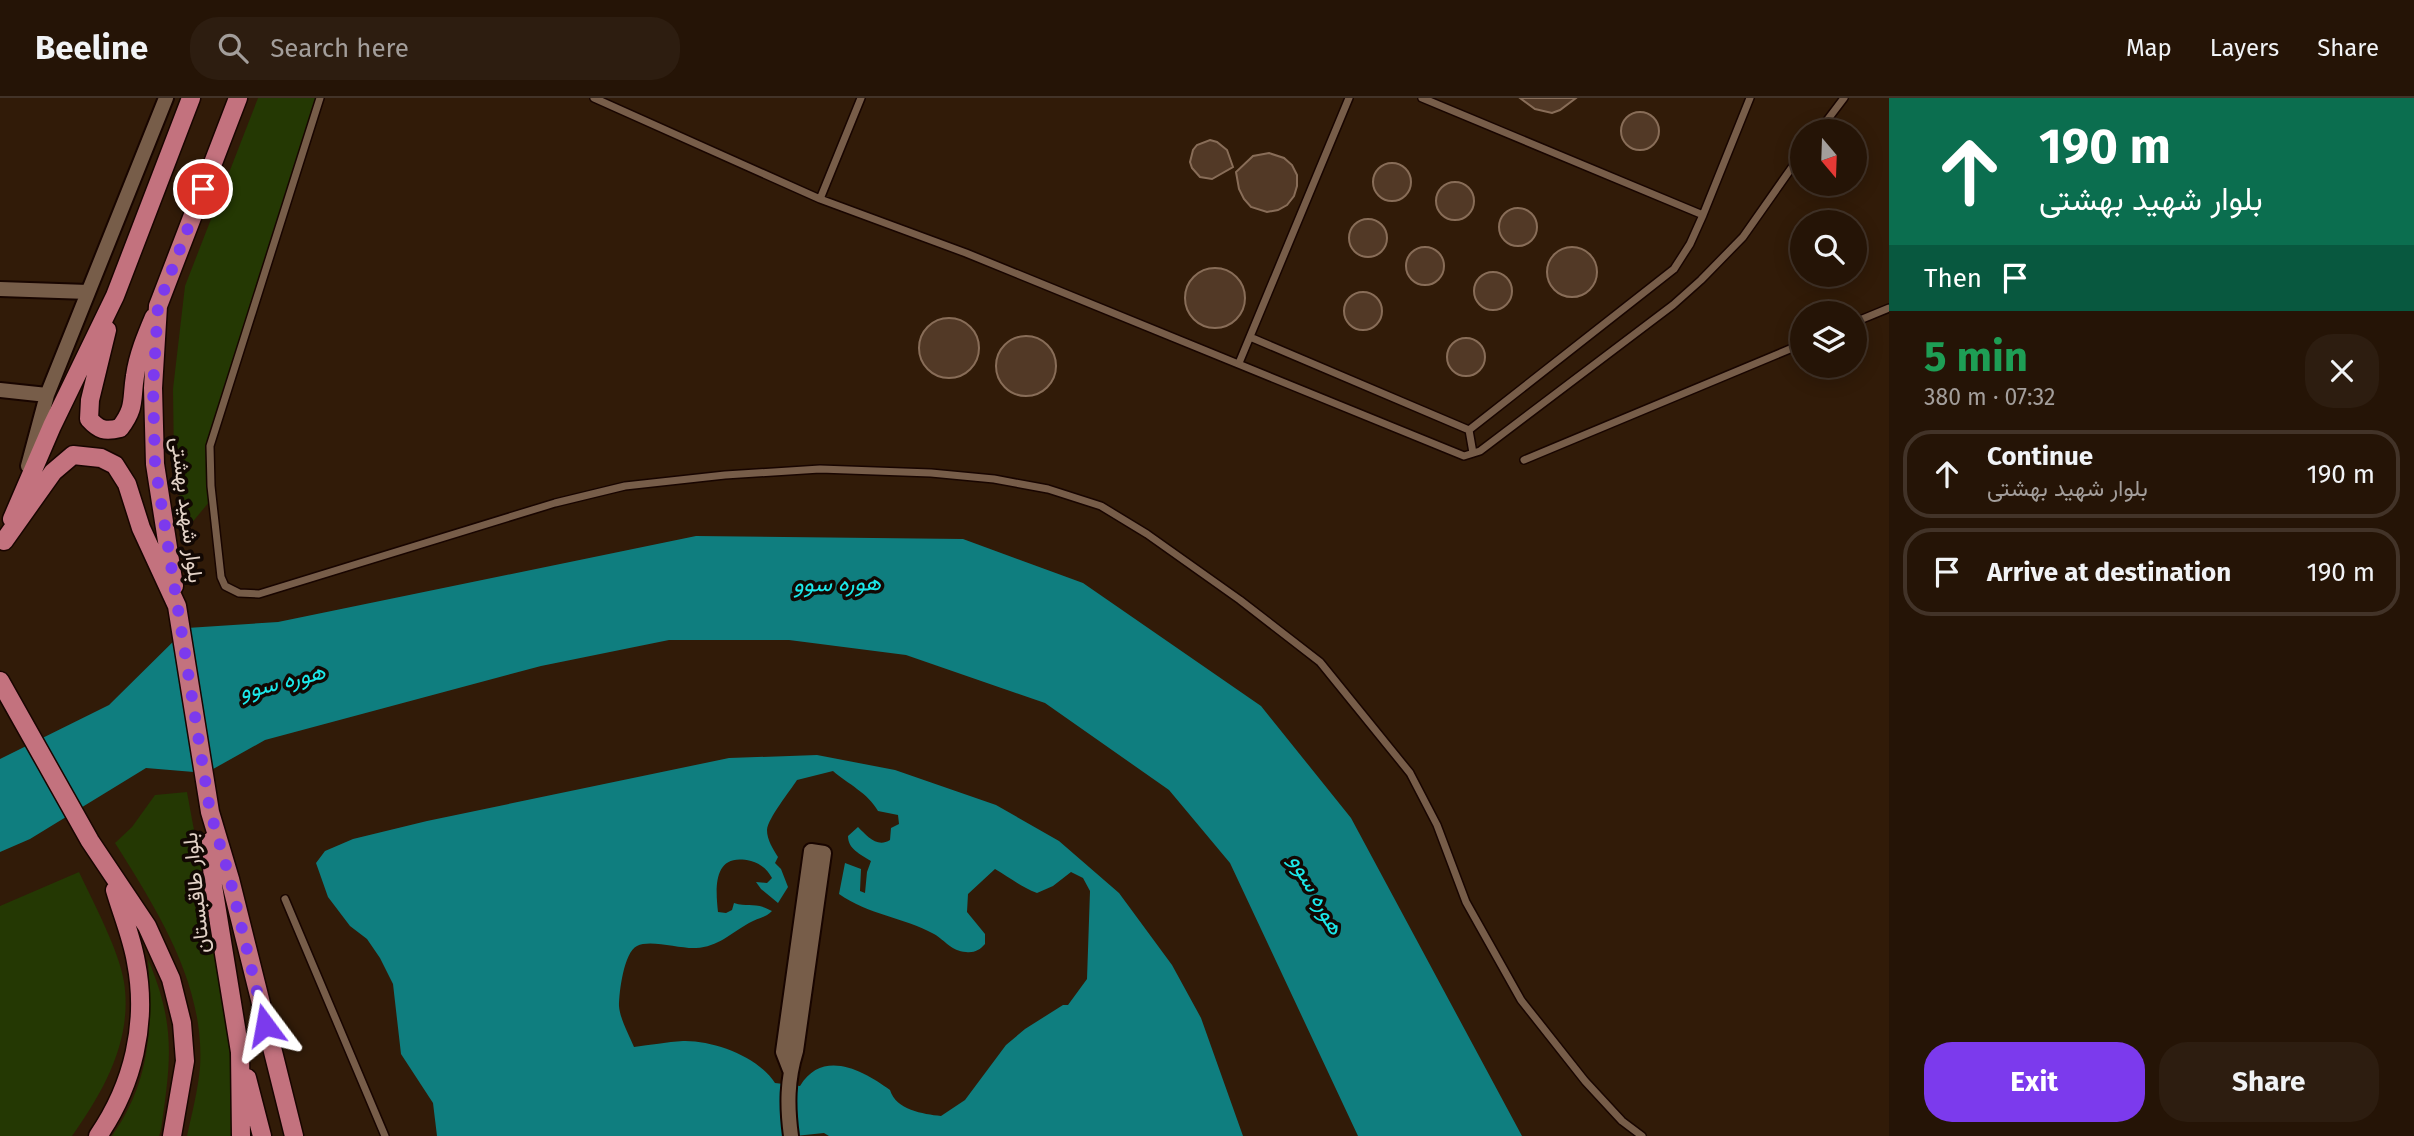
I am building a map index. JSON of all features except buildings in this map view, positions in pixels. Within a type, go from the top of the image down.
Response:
[{"type":"main road","points":[[2,546],[21,494],[115,296],[191,98]]},
{"type":"main road","name":"بلوار شهید بهشتی","points":[[210,811],[155,464],[153,388],[158,306],[238,98]]},
{"type":"main road","points":[[115,296],[90,400],[89,418],[96,427],[107,431],[120,428],[130,415],[143,342],[158,306]]},
{"type":"main road","points":[[2,546],[53,472],[63,463],[73,455],[101,458],[115,465],[127,484],[141,528],[177,606]]},
{"type":"main road","name":"بلوار طاقبستان","points":[[0,681],[90,841],[147,926],[171,979],[178,1002],[185,1061],[172,1136]]},
{"type":"main road","points":[[210,811],[230,879],[294,1136]]},
{"type":"main road","name":"بلوار طاقبستان","points":[[210,811],[214,886],[240,1052],[241,1136]]},
{"type":"main road","points":[[99,1136],[118,1103],[131,1070],[140,1022],[137,963],[110,873]]},
{"type":"main road","points":[[240,1052],[262,1136]]},
{"type":"street","points":[[21,494],[47,395],[166,98]]},
{"type":"street","points":[[0,289],[88,292]]},
{"type":"street","points":[[0,390],[47,395]]},
{"type":"street","points":[[790,1070],[783,1052],[811,851],[824,853],[796,1051],[790,1070],[787,1105],[791,1136]]},
{"type":"lane","points":[[320,98],[211,446],[212,499],[220,577],[225,586],[239,593],[258,594],[555,503],[625,486],[725,475],[820,469],[931,473],[995,479],[1048,489],[1101,506],[1147,534],[1240,600],[1320,662],[1410,773],[1437,825],[1465,902],[1521,1000],[1585,1081],[1622,1121],[1642,1136]]},
{"type":"lane","points":[[594,98],[820,198],[966,253],[1464,456],[1480,451],[1701,280],[1743,237],[1790,170]]},
{"type":"lane","points":[[820,198],[861,98]]},
{"type":"lane","points":[[1239,363],[1349,98]]},
{"type":"lane","points":[[1422,98],[1703,215]]},
{"type":"lane","points":[[1469,430],[1674,269],[1690,244],[1751,98]]},
{"type":"lane","points":[[1828,119],[1844,98]]},
{"type":"lane","points":[[1867,317],[1889,308]]},
{"type":"lane","points":[[1250,337],[1469,430]]},
{"type":"lane","points":[[1524,460],[1790,349]]},
{"type":"lane","points":[[1469,430],[1473,453]]},
{"type":"lane","points":[[285,899],[385,1136]]},
{"type":"green space","points":[[258,98],[316,98],[208,446],[210,501],[185,531],[174,464],[173,389],[185,286]]},
{"type":"green space","points":[[187,792],[225,1006],[232,1093],[231,1136],[187,1136],[200,1067],[200,1036],[195,1006],[186,977],[162,921],[115,843],[132,827],[155,795]]},
{"type":"green space","points":[[79,872],[105,926],[121,969],[126,1003],[120,1044],[105,1083],[72,1136],[0,1136],[0,906]]},
{"type":"green space","points":[[148,959],[163,1004],[169,1043],[161,1130],[159,1136],[112,1136],[135,1094],[142,1072],[149,1029]]},
{"type":"water","name":"هوره سوو","points":[[696,536],[963,539],[1083,583],[1261,706],[1351,818],[1522,1136],[1358,1136],[1230,863],[1169,790],[1045,703],[906,655],[789,640],[669,640],[541,666],[265,740],[206,773],[146,768],[30,839],[0,852],[0,759],[109,705],[187,628],[278,622]]},
{"type":"water","points":[[817,755],[895,770],[996,805],[1059,841],[1119,893],[1172,965],[1201,1018],[1243,1136],[829,1136],[824,1133],[795,1136],[437,1136],[433,1103],[401,1054],[393,984],[367,939],[350,926],[328,897],[316,863],[325,851],[353,839],[427,821],[729,758]],"holes":[[[833,771],[863,794],[878,811],[898,815],[899,824],[891,828],[890,840],[881,843],[872,840],[858,827],[848,836],[852,848],[871,861],[865,893],[860,891],[861,869],[845,863],[839,894],[862,907],[922,928],[956,950],[972,952],[985,944],[985,934],[967,912],[968,894],[995,869],[1037,893],[1053,886],[1071,872],[1083,878],[1090,891],[1087,979],[1068,1005],[1063,1005],[1025,1029],[1006,1045],[965,1100],[941,1116],[904,1106],[880,1083],[856,1070],[844,1067],[820,1068],[809,1074],[800,1086],[775,1083],[758,1065],[747,1058],[708,1043],[683,1041],[634,1047],[621,1016],[619,1000],[623,973],[632,950],[637,946],[657,944],[704,947],[718,942],[772,911],[761,906],[734,903],[732,910],[726,913],[718,912],[717,882],[720,873],[730,861],[751,861],[758,864],[766,869],[772,878],[767,883],[756,882],[778,903],[788,887],[781,869],[775,863],[778,857],[768,837],[768,825],[797,780]]]},
{"type":"route","points":[[203,189],[158,306],[153,388],[155,464],[210,811],[230,879],[265,1025]]}]
